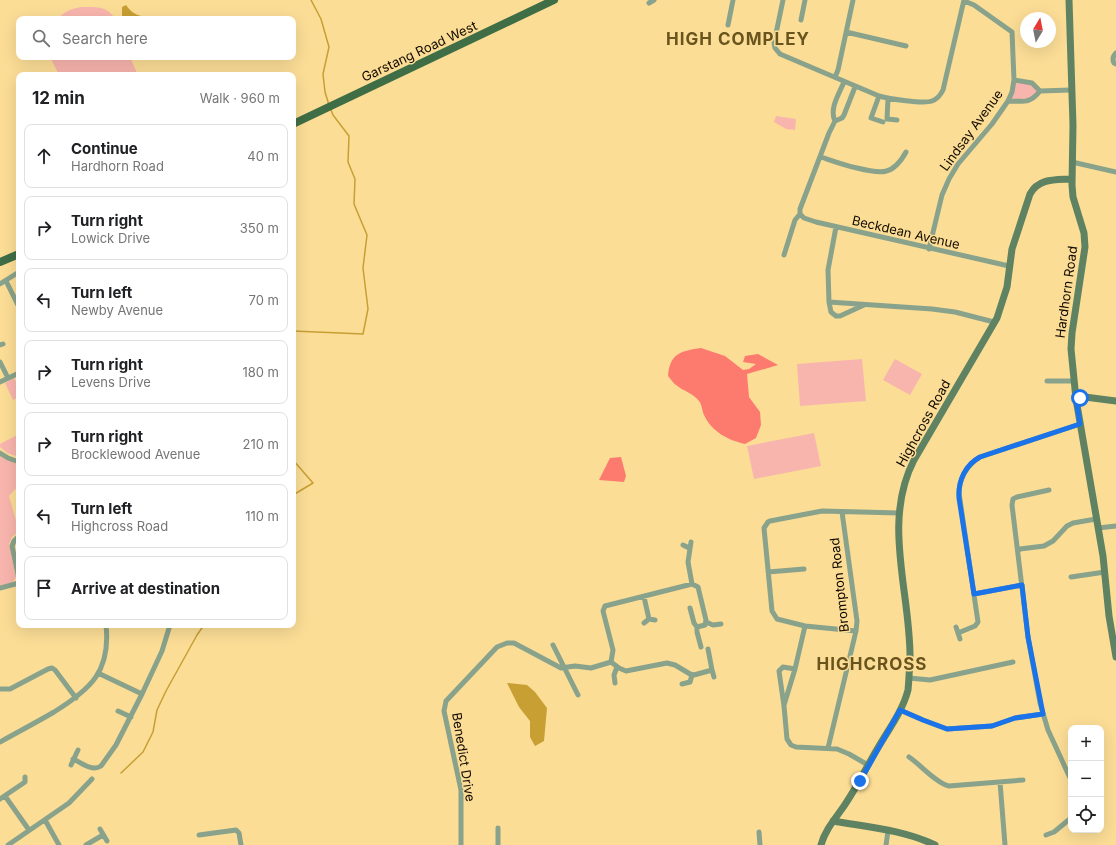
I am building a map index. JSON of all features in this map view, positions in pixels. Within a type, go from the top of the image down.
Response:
[{"type":"main road","name":"Garstang Road West","points":[[296,123],[554,0]]},
{"type":"main road","points":[[0,262],[16,255]]},
{"type":"street","points":[[728,25],[733,0]]},
{"type":"street","points":[[783,0],[774,38],[774,45],[780,54],[855,87],[888,99],[929,101],[941,94],[964,0]]},
{"type":"street","points":[[803,17],[805,0]]},
{"type":"street","points":[[835,77],[838,70],[853,0]]},
{"type":"street","name":"Lindsay Avenue","points":[[929,249],[942,195],[949,179],[958,164],[978,141],[1008,101],[1012,92],[1014,80],[1012,32],[974,5],[964,0]]},
{"type":"street","name":"Hardhorn Road","points":[[1069,0],[1073,125],[1073,197],[1084,233],[1085,243],[1085,254],[1071,338],[1074,381],[1098,528],[1109,616],[1116,657]]},
{"type":"street","points":[[846,32],[906,46]]},
{"type":"street","points":[[1116,53],[1113,56],[1113,59],[1114,63],[1116,64]]},
{"type":"street","points":[[1014,80],[1032,82],[1040,91]]},
{"type":"street","points":[[835,121],[833,117],[833,109],[844,82]]},
{"type":"street","points":[[784,255],[795,220],[800,214],[800,209],[829,133],[835,121],[842,118],[844,115],[855,87]]},
{"type":"street","points":[[1008,101],[1028,101],[1035,97],[1040,91],[1071,90]]},
{"type":"street","points":[[879,96],[871,118],[883,122]]},
{"type":"street","points":[[888,99],[888,119],[897,120]]},
{"type":"street","points":[[821,157],[870,171],[883,173],[896,167],[906,152]]},
{"type":"street","points":[[1072,162],[1116,172]]},
{"type":"street","name":"Highcross Road","points":[[820,845],[824,835],[844,806],[900,710],[906,695],[909,678],[909,626],[899,551],[899,513],[902,490],[913,462],[994,322],[1004,299],[1008,282],[1012,249],[1032,190],[1046,180],[1072,179]]},
{"type":"street","name":"Beckdean Avenue","points":[[800,214],[809,220],[836,227],[1010,266]]},
{"type":"street","points":[[836,227],[829,264],[829,302],[831,312],[836,316],[840,316],[864,304]]},
{"type":"street","points":[[0,284],[16,274]]},
{"type":"street","points":[[6,281],[16,301]]},
{"type":"street","points":[[829,302],[943,310],[994,322]]},
{"type":"street","points":[[0,362],[8,378]]},
{"type":"street","points":[[0,382],[16,374]]},
{"type":"street","points":[[1050,383],[1074,381]]},
{"type":"street","points":[[1076,399],[1085,397],[1116,401]]},
{"type":"street","points":[[956,627],[959,636],[975,626],[978,622],[959,493],[960,483],[969,466],[980,457],[1080,424]]},
{"type":"street","points":[[0,453],[16,461]]},
{"type":"street","points":[[1049,490],[1017,496],[1012,502],[1028,637],[1043,714],[1068,773]]},
{"type":"street","points":[[1043,492],[1045,498]]},
{"type":"street","points":[[856,631],[805,626],[777,619],[773,614],[764,528],[768,522],[815,511],[899,513]]},
{"type":"street","name":"Brompton Road","points":[[828,748],[856,631],[856,616],[842,512]]},
{"type":"street","points":[[1018,551],[1020,549],[1044,546],[1051,543],[1067,526],[1073,523],[1096,519]]},
{"type":"street","points":[[1098,528],[1116,526]]},
{"type":"street","points":[[16,539],[12,546],[16,565]]},
{"type":"street","points":[[691,542],[688,562],[692,584],[698,588],[706,622]]},
{"type":"street","points":[[683,545],[689,548]]},
{"type":"street","points":[[768,572],[804,569]]},
{"type":"street","points":[[1071,576],[1104,572]]},
{"type":"street","points":[[0,588],[16,584]]},
{"type":"street","points":[[692,584],[607,605],[603,611],[613,652],[611,662],[622,670],[628,671],[667,663],[675,665],[692,675],[712,670]]},
{"type":"street","points":[[974,594],[1022,585]]},
{"type":"street","points":[[644,597],[652,620],[644,623]]},
{"type":"street","points":[[690,608],[694,623],[697,627],[700,647]]},
{"type":"street","points":[[706,622],[713,625],[721,624]]},
{"type":"street","points":[[697,627],[703,626],[706,622]]},
{"type":"street","points":[[784,706],[795,669],[805,626]]},
{"type":"street","points":[[0,742],[76,698],[90,685],[98,673],[105,655],[106,628]]},
{"type":"street","points":[[73,759],[92,768],[98,768],[101,766],[116,745],[131,717],[162,651],[169,628]]},
{"type":"street","name":"Benedict Drive","points":[[461,845],[460,790],[444,711],[446,701],[497,647],[502,644],[514,643],[558,667],[565,668],[575,666],[591,668],[611,662]]},
{"type":"street","points":[[553,645],[578,695]]},
{"type":"street","points":[[708,649],[714,677]]},
{"type":"street","points":[[909,678],[930,680],[1013,662]]},
{"type":"street","points":[[615,683],[614,675],[617,667]]},
{"type":"street","points":[[795,669],[783,667],[779,671],[787,739],[791,745],[796,747],[828,748],[845,752],[868,765]]},
{"type":"street","points":[[0,689],[10,689],[48,668],[52,668],[58,673],[76,698]]},
{"type":"street","points":[[98,673],[142,694]]},
{"type":"street","points":[[682,684],[690,682],[692,675]]},
{"type":"street","points":[[900,710],[947,729],[992,726],[1015,718],[1043,714]]},
{"type":"street","points":[[118,711],[131,717]]},
{"type":"street","points":[[71,765],[78,750]]},
{"type":"street","points":[[909,757],[920,764],[940,783],[947,786],[1023,780]]},
{"type":"street","points":[[8,845],[45,820],[72,799],[92,779]]},
{"type":"street","points":[[27,781],[2,797],[29,830]]},
{"type":"street","points":[[1000,782],[1005,845]]},
{"type":"street","points":[[45,820],[59,845]]},
{"type":"street","points":[[1046,835],[1054,832],[1068,820]]},
{"type":"street","points":[[833,821],[888,831],[923,840],[935,845]]},
{"type":"street","points":[[498,828],[498,845]]},
{"type":"street","points":[[100,829],[107,841]]},
{"type":"street","points":[[199,835],[238,831],[241,845]]},
{"type":"street","points":[[886,845],[888,831]]},
{"type":"street","points":[[759,832],[760,845]]},
{"type":"street","points":[[86,845],[103,835]]},
{"type":"shaded area","points":[[126,5],[131,11],[142,16],[122,16],[122,7]]},
{"type":"shaded area","points":[[97,7],[105,9],[113,16],[61,16],[69,10],[75,8]]},
{"type":"shaded area","points":[[52,60],[131,60],[137,72],[58,72]]},
{"type":"shaded area","points":[[1014,80],[1029,82],[1040,91],[1035,97],[1008,101]]},
{"type":"shaded area","points":[[776,116],[796,119],[795,130],[786,129],[774,122]]},
{"type":"shaded area","points":[[701,348],[725,356],[743,370],[749,369],[756,364],[743,362],[745,356],[758,354],[778,365],[747,374],[749,397],[760,412],[761,425],[756,438],[745,444],[727,438],[716,431],[707,421],[699,401],[675,384],[668,376],[671,362],[678,354],[688,350]]},
{"type":"shaded area","points":[[862,359],[866,401],[800,406],[797,364]]},
{"type":"shaded area","points":[[895,359],[922,374],[910,395],[883,380]]},
{"type":"shaded area","points":[[14,378],[16,382],[16,398],[13,400],[5,383]]},
{"type":"shaded area","points":[[814,433],[821,466],[754,479],[747,446]]},
{"type":"shaded area","points":[[16,436],[16,456],[7,453],[0,447],[0,444]]},
{"type":"shaded area","points":[[0,456],[16,464],[16,488],[9,496],[16,520],[16,534],[12,537],[9,544],[16,577],[13,582],[0,586]]},
{"type":"shaded area","points":[[621,457],[626,476],[624,482],[599,480],[610,458]]},
{"type":"shaded area","points":[[507,683],[527,685],[535,692],[547,708],[544,741],[535,746],[530,737],[530,721],[519,707]]},
{"type":"waterway","points":[[311,0],[321,19],[329,47],[323,74],[325,92],[329,105]]},
{"type":"waterway","points":[[296,331],[363,334],[368,309],[363,268],[367,235],[354,204],[355,179],[348,162],[349,136],[333,115],[331,110]]},
{"type":"waterway","points":[[296,463],[313,483],[296,493]]},
{"type":"waterway","points":[[121,773],[143,752],[153,732],[157,710],[166,691],[202,628]]},
{"type":"district","name":"HIGH COMPLEY","points":[[738,39]]},
{"type":"district","name":"HIGHCROSS","points":[[872,664]]},
{"type":"route","points":[[860,781],[871,759],[900,710],[947,729],[988,727],[1015,718],[1043,714],[1028,637],[1022,585],[974,594],[959,498],[959,487],[961,479],[969,466],[980,457],[1080,424],[1076,399],[1080,398]]}]
